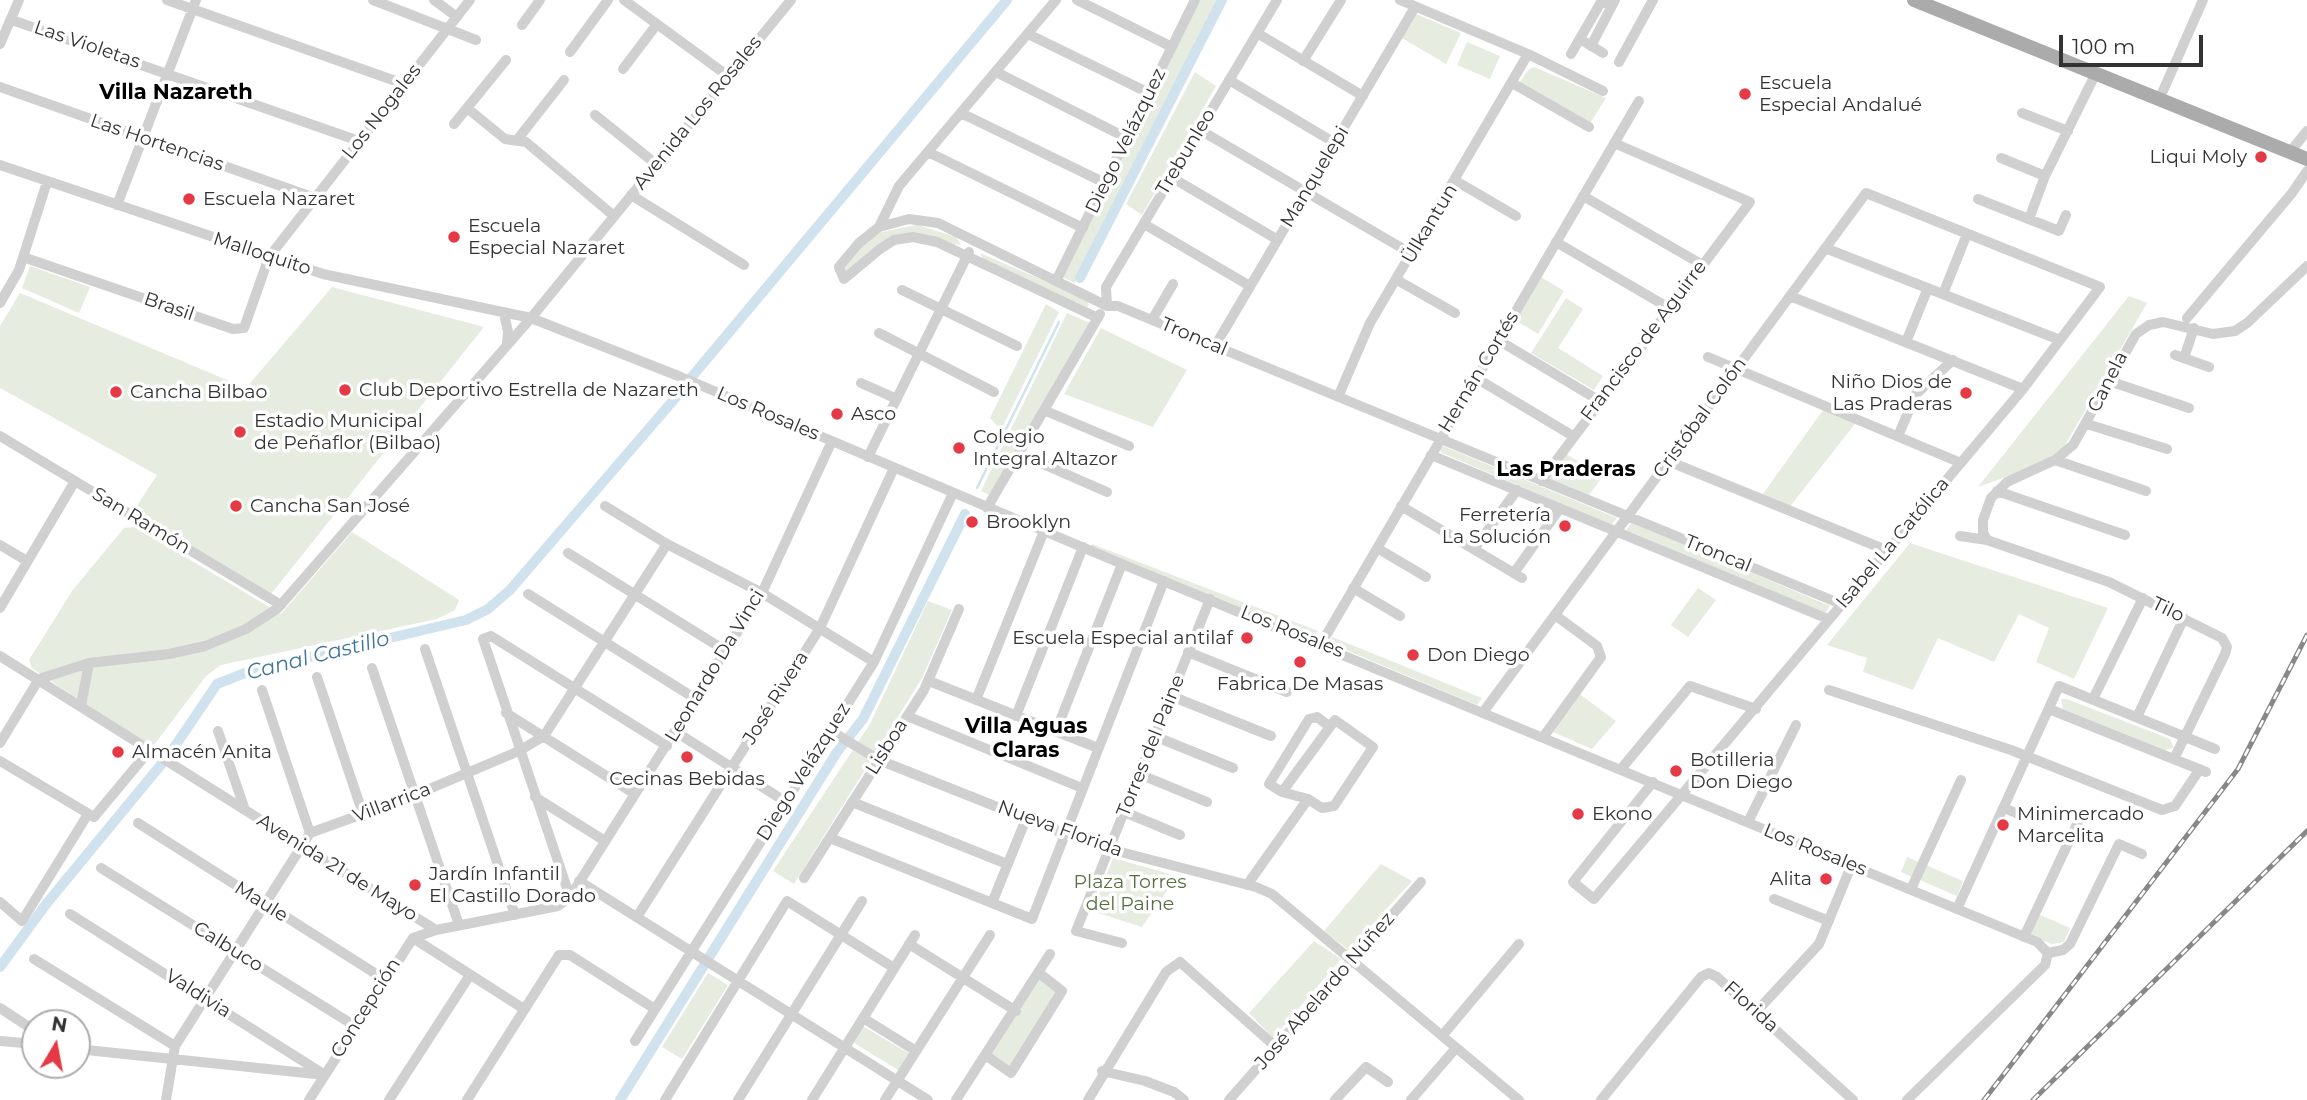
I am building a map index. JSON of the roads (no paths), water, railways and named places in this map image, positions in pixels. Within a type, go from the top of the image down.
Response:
[{"type":"main road","points":[[1914,0],[2307,159]]},
{"type":"street","points":[[0,44],[19,0]]},
{"type":"street","points":[[167,0],[194,4],[404,84]]},
{"type":"street","points":[[373,0],[476,40]]},
{"type":"street","points":[[434,0],[457,17]]},
{"type":"street","name":"Los Nogales","points":[[269,257],[470,0]]},
{"type":"street","points":[[522,24],[540,0]]},
{"type":"street","points":[[570,52],[608,0]]},
{"type":"street","points":[[624,0],[729,76]]},
{"type":"street","name":"Avenida Los Rosales","points":[[39,679],[89,663],[169,654],[205,646],[246,629],[281,605],[531,318],[791,0]]},
{"type":"street","points":[[879,228],[892,199],[928,152],[1056,0]]},
{"type":"street","points":[[1077,0],[1172,47]]},
{"type":"street","name":"Trebunleo","points":[[1107,306],[1106,287],[1277,0]]},
{"type":"street","points":[[1303,61],[1341,0]]},
{"type":"street","points":[[1400,0],[1528,54],[1603,91]]},
{"type":"street","points":[[1619,62],[1653,0]]},
{"type":"street","points":[[2159,100],[2203,0]]},
{"type":"street","name":"Diego Velázquez","points":[[1056,281],[1193,1]]},
{"type":"street","points":[[1571,54],[1601,2],[1614,2],[1591,46]]},
{"type":"street","points":[[117,205],[194,4]]},
{"type":"street","name":"Manquelepi","points":[[1215,346],[1415,7]]},
{"type":"street","name":"Las Violetas","points":[[12,20],[359,141]]},
{"type":"street","points":[[623,69],[657,24]]},
{"type":"street","points":[[1257,33],[1363,96]]},
{"type":"street","points":[[1028,34],[1149,93]]},
{"type":"street","points":[[1580,39],[1604,53]]},
{"type":"street","name":"Ülkantun","points":[[1338,397],[1363,337],[1528,54]]},
{"type":"street","points":[[454,124],[506,61]]},
{"type":"street","points":[[996,72],[1127,138]]},
{"type":"street","points":[[2029,219],[2045,176],[2096,73]]},
{"type":"street","points":[[517,140],[565,80]]},
{"type":"street","points":[[1229,80],[1335,143]]},
{"type":"street","points":[[1512,83],[1589,127]]},
{"type":"street","name":"Las Hortencias","points":[[0,87],[315,198]]},
{"type":"street","name":"Hernán Cortés","points":[[1321,644],[1639,101]]},
{"type":"street","points":[[467,108],[505,139],[526,142],[614,216]]},
{"type":"street","points":[[961,113],[1105,183]]},
{"type":"street","points":[[2022,113],[2068,131]]},
{"type":"street","points":[[595,115],[656,164]]},
{"type":"street","points":[[1199,130],[1412,254]]},
{"type":"street","points":[[2290,152],[2307,131]]},
{"type":"street","name":"Francisco de Aguirre","points":[[1541,481],[1750,202],[1614,143]]},
{"type":"street","points":[[928,152],[1083,228]]},
{"type":"street","points":[[2001,158],[2045,176]]},
{"type":"street","name":"Malloquito","points":[[0,165],[269,257],[342,279],[531,318]]},
{"type":"street","points":[[2209,367],[2179,357],[2191,323],[2307,171]]},
{"type":"street","points":[[1171,177],[1278,240]]},
{"type":"street","points":[[1455,181],[1516,216]]},
{"type":"street","points":[[0,303],[23,257],[47,182]]},
{"type":"street","name":"Cristóbal Colón","points":[[1484,711],[1866,193],[1967,234]]},
{"type":"street","points":[[631,195],[744,265]]},
{"type":"street","points":[[1583,196],[1701,264]]},
{"type":"street","points":[[892,199],[909,219]]},
{"type":"street","points":[[1978,199],[2059,231],[2066,215]]},
{"type":"street","name":"Troncal","points":[[1098,318],[937,242],[913,237],[894,240],[880,248],[854,274],[842,277],[841,265],[859,243],[879,228],[909,219],[939,223],[1107,306],[1115,305],[1152,320],[1840,604]]},
{"type":"street","points":[[1144,224],[1250,286]]},
{"type":"street","points":[[1943,294],[1967,234]]},
{"type":"street","name":"Isabel La Católica","points":[[1653,782],[1573,882],[1594,899],[2023,390],[2100,288],[1967,234]]},
{"type":"street","points":[[868,457],[975,240]]},
{"type":"street","points":[[1556,242],[1669,308]]},
{"type":"street","points":[[1825,248],[2060,340]]},
{"type":"street","name":"Brasil","points":[[23,257],[239,330],[247,324],[269,257]]},
{"type":"street","name":"Canela","points":[[1997,491],[2012,479],[2055,460],[2073,445],[2087,424],[2129,342],[2142,329],[2156,323],[2170,322],[2191,323],[2220,334],[2241,328],[2307,266]]},
{"type":"street","points":[[1397,280],[1455,313]]},
{"type":"street","points":[[1152,320],[1173,284]]},
{"type":"street","points":[[1906,342],[1928,288]]},
{"type":"street","points":[[902,290],[1017,346]]},
{"type":"street","points":[[1790,296],[2023,390]]},
{"type":"street","points":[[987,508],[1107,306]]},
{"type":"street","points":[[504,313],[508,332],[506,347]]},
{"type":"street","name":"Los Rosales","points":[[531,318],[681,377],[987,508],[1852,864],[2043,945],[2048,953]]},
{"type":"street","points":[[879,333],[994,392]]},
{"type":"street","points":[[1499,340],[1600,401]]},
{"type":"street","points":[[1708,356],[1961,463]]},
{"type":"street","points":[[1898,436],[1916,394],[1953,360]]},
{"type":"street","points":[[1476,378],[1573,436]]},
{"type":"street","points":[[2109,381],[2189,408]]},
{"type":"street","points":[[861,383],[897,399]]},
{"type":"street","points":[[1046,411],[1129,446]]},
{"type":"street","points":[[2087,424],[2167,449]]},
{"type":"street","name":"San Ramón","points":[[0,436],[281,605]]},
{"type":"street","name":"Leonardo Da Vinci","points":[[579,881],[762,593],[832,441]]},
{"type":"street","points":[[1020,454],[1107,492]]},
{"type":"street","name":"Troncal","points":[[1431,455],[1828,619]]},
{"type":"street","points":[[2055,460],[2147,491]]},
{"type":"street","points":[[1668,461],[1886,550]]},
{"type":"street","name":"José Rivera","points":[[637,917],[820,628],[894,468]]},
{"type":"street","points":[[0,608],[75,481]]},
{"type":"street","points":[[1474,549],[1517,490]]},
{"type":"street","points":[[1987,540],[1983,532],[1983,520],[1997,491],[2125,535]]},
{"type":"street","name":"Diego Velázquez","points":[[635,1041],[695,953],[786,802],[835,733],[874,662],[953,493]]},
{"type":"street","points":[[605,506],[667,544],[762,593],[874,662]]},
{"type":"street","points":[[1401,506],[1518,576],[1560,508]]},
{"type":"street","points":[[976,700],[1044,531]]},
{"type":"street","name":"Tilo","points":[[1960,536],[1987,540],[2109,582],[2220,636],[2227,647],[2174,759]]},
{"type":"street","name":"Villarrica","points":[[310,833],[415,795],[519,751],[544,736],[667,544]]},
{"type":"street","points":[[0,545],[27,561]]},
{"type":"street","points":[[1016,716],[1083,547]]},
{"type":"street","points":[[1377,548],[1426,577]]},
{"type":"street","points":[[568,553],[726,651]]},
{"type":"street","points":[[1056,731],[1122,564]]},
{"type":"street","points":[[830,838],[1032,919],[1164,581]]},
{"type":"street","points":[[1353,588],[1400,616]]},
{"type":"street","points":[[528,594],[696,699]]},
{"type":"street","points":[[2093,699],[2143,598]]},
{"type":"street","name":"Torres del Paine","points":[[1122,943],[1076,931],[1209,599]]},
{"type":"street","name":"Lisboa","points":[[804,878],[929,681],[959,609]]},
{"type":"street","points":[[1544,736],[1601,657],[1597,646],[1555,615]]},
{"type":"street","points":[[2137,717],[2184,618]]},
{"type":"street","points":[[569,897],[483,643],[484,637],[491,636],[667,746]]},
{"type":"street","points":[[425,649],[515,915]]},
{"type":"street","points":[[1188,652],[1287,692]]},
{"type":"street","name":"Avenida 21 de Mayo","points":[[0,656],[436,930],[558,906],[569,897]]},
{"type":"street","points":[[81,706],[89,663]]},
{"type":"street","points":[[372,668],[460,925]]},
{"type":"street","points":[[317,677],[363,814]]},
{"type":"street","points":[[0,743],[39,679]]},
{"type":"street","points":[[929,681],[1098,748]]},
{"type":"street","points":[[1621,769],[1690,686],[1756,709]]},
{"type":"street","points":[[1957,909],[2059,686],[2215,749]]},
{"type":"street","points":[[166,1100],[175,1046],[310,833],[262,690]]},
{"type":"street","points":[[1829,690],[2028,756],[2166,810],[2175,806],[2203,771],[2049,709]]},
{"type":"street","points":[[1171,696],[1271,736]]},
{"type":"street","points":[[506,713],[635,794]]},
{"type":"street","points":[[906,716],[1082,788]]},
{"type":"street","points":[[1282,792],[1335,720],[1373,747],[1334,806],[1322,808],[1308,799],[1282,792],[1271,787],[1270,779],[1309,719],[1317,718],[1329,726]]},
{"type":"street","points":[[1748,822],[1796,725]]},
{"type":"street","points":[[218,732],[244,810]]},
{"type":"street","points":[[676,732],[786,802]]},
{"type":"street","name":"Nueva Florida","points":[[835,733],[879,760],[1065,834],[1109,849],[1247,885],[1279,899],[1519,1100]]},
{"type":"street","points":[[1154,736],[1233,768]]},
{"type":"street","points":[[0,902],[22,921],[91,816],[153,753]]},
{"type":"street","points":[[0,761],[91,816]]},
{"type":"street","points":[[1139,774],[1207,802]]},
{"type":"street","points":[[1912,890],[1961,780]]},
{"type":"street","points":[[535,797],[605,841]]},
{"type":"street","points":[[1247,885],[1308,799]]},
{"type":"street","points":[[852,802],[1007,864]]},
{"type":"street","points":[[2004,808],[2023,816]]},
{"type":"street","points":[[1124,812],[1180,835]]},
{"type":"street","points":[[992,903],[1026,819]]},
{"type":"street","points":[[2024,937],[2078,822]]},
{"type":"street","name":"Maule","points":[[138,823],[384,979]]},
{"type":"street","points":[[1907,1100],[2045,965],[2048,953],[2063,950],[2070,944],[2119,844],[2142,854]]},
{"type":"street","points":[[1756,1012],[1815,950],[1852,864]]},
{"type":"street","name":"Calbuco","points":[[101,868],[355,1026]]},
{"type":"street","points":[[569,897],[579,881],[928,1100]]},
{"type":"street","name":"José Abelardo Núñez","points":[[1229,1100],[1421,882]]},
{"type":"street","points":[[1774,898],[1829,921]]},
{"type":"street","points":[[665,1100],[787,901],[894,968]]},
{"type":"street","points":[[738,1100],[862,901]]},
{"type":"street","name":"Valdivia","points":[[70,914],[325,1075]]},
{"type":"street","name":"Concepción","points":[[311,1097],[412,938],[436,930]]},
{"type":"street","points":[[885,1100],[990,935]]},
{"type":"street","points":[[412,938],[524,1009]]},
{"type":"street","points":[[812,1100],[912,939],[963,977],[1016,1011]]},
{"type":"street","points":[[1442,1036],[1519,944]]},
{"type":"street","points":[[467,1100],[562,954],[569,954],[655,1009]]},
{"type":"street","points":[[956,1100],[1051,954]]},
{"type":"street","points":[[34,959],[175,1046]]},
{"type":"street","points":[[1088,1100],[1102,1072],[1166,972],[1180,961],[1276,1047]]},
{"type":"street","points":[[985,1055],[1011,1073],[1062,991],[1039,973]]},
{"type":"street","points":[[389,1100],[470,975]]},
{"type":"street","name":"Florida","points":[[1601,1100],[1704,975],[1715,975],[1853,1100]]},
{"type":"street","points":[[0,1008],[21,1022]]},
{"type":"street","points":[[863,1018],[916,1051]]},
{"type":"street","points":[[0,1041],[21,1043]]},
{"type":"street","points":[[1411,1100],[1457,1048]]},
{"type":"street","points":[[91,1050],[325,1075]]},
{"type":"street","points":[[1335,1100],[1366,1067],[1388,1082]]},
{"type":"street","points":[[1102,1072],[1145,1081],[1174,1092],[1184,1100]]},
{"type":"street","points":[[894,1100],[897,1080]]},
{"type":"street","points":[[311,1097],[324,1100]]},
{"type":"waterway","points":[[685,385],[1007,0]]},
{"type":"waterway","points":[[1080,278],[1222,0]]},
{"type":"waterway","points":[[977,488],[1059,322]]},
{"type":"waterway","name":"Canal Castillo","points":[[0,967],[47,903],[169,755],[217,684],[250,671],[466,620],[488,609],[510,590],[677,396]]},
{"type":"waterway","points":[[620,1100],[837,752],[863,719],[965,514]]},
{"type":"railway","points":[[1984,1100],[2238,769],[2307,635]]},
{"type":"railway","points":[[2033,1100],[2307,831]]},
{"type":"place","name":"Escuela Especial Andalué","points":[[1745,94]]},
{"type":"place","name":"Liqui Moly","points":[[2261,157]]},
{"type":"place","name":"Escuela Nazaret","points":[[189,199]]},
{"type":"place","name":"Escuela Especial Nazaret","points":[[454,237]]},
{"type":"place","name":"Club Deportivo Estrella de Nazareth","points":[[345,390]]},
{"type":"place","name":"Cancha Bilbao","points":[[116,392]]},
{"type":"place","name":"Niño Dios de Las Praderas","points":[[1966,393]]},
{"type":"place","name":"Asco","points":[[837,414]]},
{"type":"place","name":"Estadio Municipal de Peñaflor (Bilbao)","points":[[240,432]]},
{"type":"place","name":"Colegio Integral Altazor","points":[[959,448]]},
{"type":"place","name":"Cancha San José","points":[[236,506]]},
{"type":"place","name":"Brooklyn","points":[[972,522]]},
{"type":"place","name":"Ferretería La Solución","points":[[1565,526]]},
{"type":"place","name":"Escuela Especial antilaf","points":[[1247,638]]},
{"type":"place","name":"Don Diego","points":[[1413,655]]},
{"type":"place","name":"Fabrica De Masas","points":[[1300,662]]},
{"type":"place","name":"Almacén Anita","points":[[118,752]]},
{"type":"place","name":"Cecinas Bebidas","points":[[687,757]]},
{"type":"place","name":"Botilleria Don Diego","points":[[1676,771]]},
{"type":"place","name":"Ekono","points":[[1578,814]]},
{"type":"place","name":"Minimercado Marcelita","points":[[2003,825]]},
{"type":"place","name":"Alita","points":[[1826,879]]},
{"type":"place","name":"Jardín Infantil El Castillo Dorado","points":[[415,885]]},
{"type":"district","name":"Villa Nazareth","points":[[176,93]]},
{"type":"district","name":"Las Praderas","points":[[1566,470]]},
{"type":"district","name":"Villa Aguas Claras","points":[[1026,739]]},
{"type":"park label","name":"Plaza Torres del Paine","points":[[1130,893]]}]
